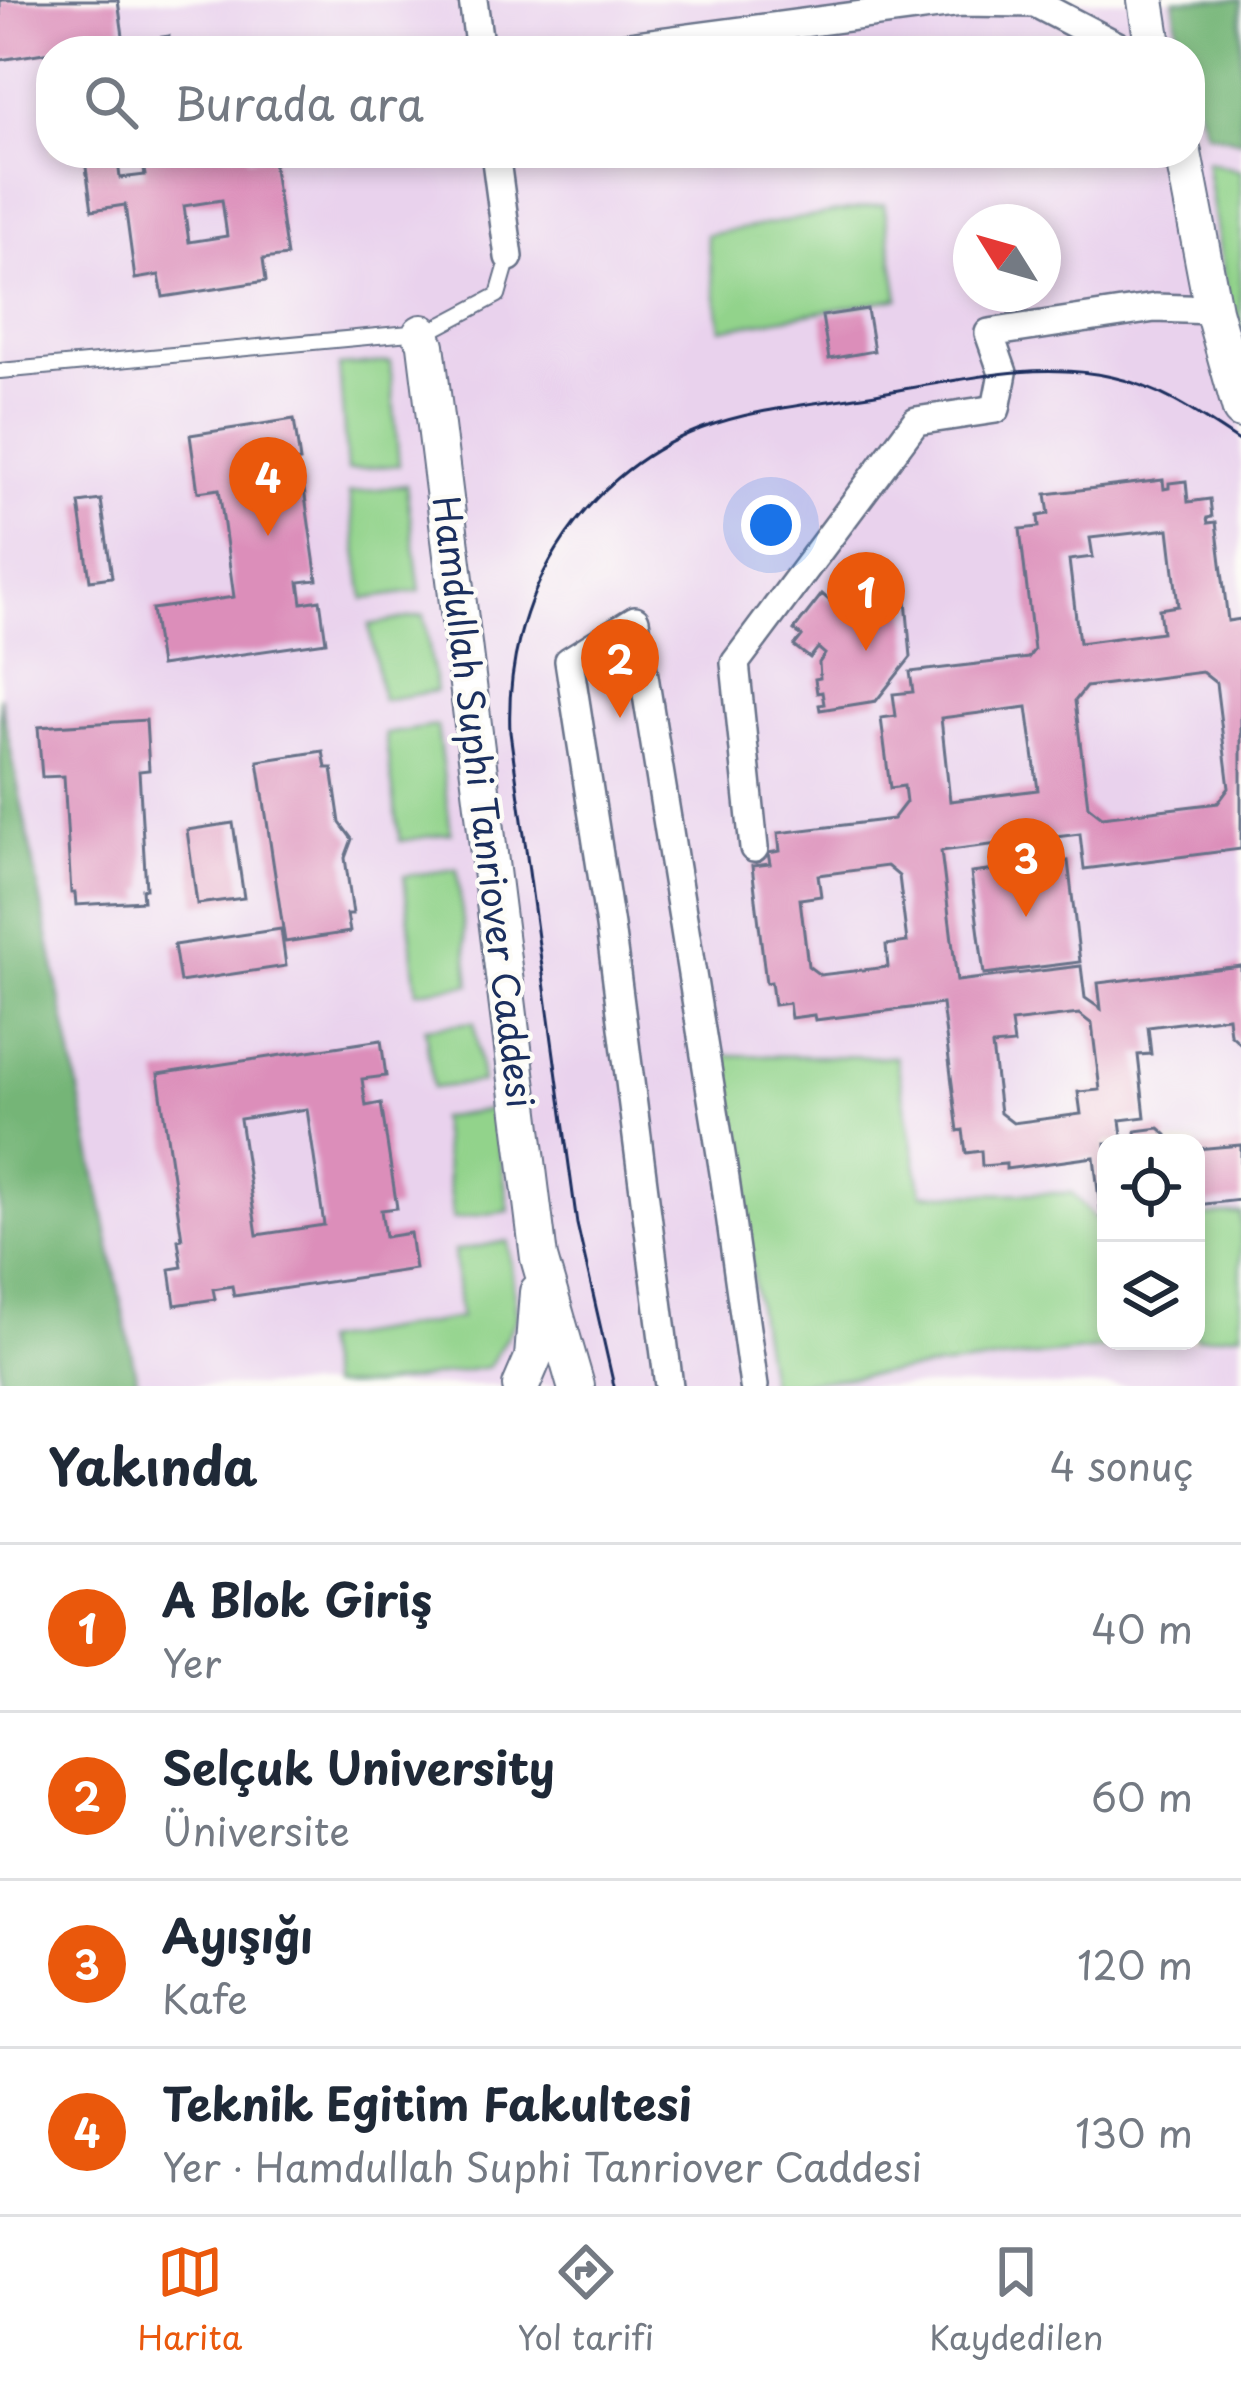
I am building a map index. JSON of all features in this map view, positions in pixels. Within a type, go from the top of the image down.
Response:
[{"type":"street","points":[[473,0],[478,36]]},
{"type":"street","points":[[1146,0],[1152,36]]},
{"type":"street","points":[[710,36],[979,2],[1035,3],[1098,36]]},
{"type":"street","points":[[497,168],[509,257]]},
{"type":"street","points":[[1187,168],[1214,310],[1241,410]]},
{"type":"street","points":[[754,848],[735,663],[916,421],[996,410],[1003,373],[988,333],[1155,308],[1214,310]]},
{"type":"street","name":"Hamdullah Suphi Tanriover Caddesi","points":[[423,336],[539,1258]]},
{"type":"street","points":[[670,1386],[610,926],[569,661],[635,620],[722,1155],[754,1386]]},
{"type":"street","points":[[523,1386],[533,1358],[539,1258]]},
{"type":"street","points":[[539,1258],[576,1386]]},
{"type":"street","points":[[523,1386],[543,1380],[564,1386]]},
{"type":"lane","points":[[0,371],[423,336],[498,295],[509,257]]},
{"type":"shaded area","points":[[0,0],[1241,0],[1241,1386],[0,1386]]},
{"type":"green space","points":[[1174,0],[1241,0],[1241,141],[1206,132],[1205,36],[1178,36]]},
{"type":"green space","points":[[1206,161],[1241,171],[1241,359],[1230,316]]},
{"type":"green space","points":[[884,204],[899,298],[721,329],[706,235]]},
{"type":"green space","points":[[390,362],[399,465],[347,470],[339,366]]},
{"type":"green space","points":[[406,485],[420,591],[364,599],[349,493]]},
{"type":"green space","points":[[424,615],[436,691],[382,700],[369,625]]},
{"type":"green space","points":[[0,696],[138,1386],[0,1386]]},
{"type":"green space","points":[[437,726],[451,833],[400,841],[385,734]]},
{"type":"green space","points":[[457,869],[470,984],[417,991],[404,876]]},
{"type":"green space","points":[[474,1022],[482,1082],[433,1088],[425,1028]]},
{"type":"green space","points":[[717,1055],[896,1057],[922,1194],[1072,1193],[1097,1221],[1097,1349],[770,1386]]},
{"type":"green space","points":[[494,1109],[509,1211],[453,1219],[439,1118]]},
{"type":"green space","points":[[1241,1213],[1241,1333],[1205,1337],[1205,1216]]},
{"type":"green space","points":[[508,1241],[517,1318],[489,1367],[373,1386],[329,1386],[321,1341],[460,1318],[454,1251]]},
{"type":"building","points":[[0,0],[118,0],[123,36],[36,36],[36,54],[0,60]]},
{"type":"building","points":[[86,168],[119,168],[120,178],[145,175],[144,168],[274,168],[287,256],[263,259],[266,281],[163,297],[159,275],[135,279],[125,205],[92,210]],"holes":[[[222,200],[227,236],[189,242],[184,206]]]},
{"type":"building","points":[[867,309],[874,351],[829,359],[822,316]]},
{"type":"building","points":[[294,419],[300,461],[282,464],[285,484],[303,482],[317,580],[299,582],[302,603],[320,600],[326,642],[160,666],[152,609],[234,597],[219,489],[198,492],[190,435]]},
{"type":"building","points":[[1163,480],[1164,489],[1169,483],[1186,481],[1188,502],[1210,499],[1212,517],[1207,518],[1208,523],[1216,522],[1228,621],[1241,619],[1241,849],[1084,869],[1080,834],[941,851],[957,981],[1081,966],[1085,998],[1101,1009],[1098,983],[1241,966],[1241,1044],[1230,1034],[1228,1017],[1148,1027],[1151,1054],[1138,1055],[1145,1117],[1120,1120],[1122,1134],[1097,1134],[1097,1183],[1094,1157],[1006,1169],[1006,1164],[982,1166],[981,1151],[966,1153],[963,1130],[958,1131],[942,1004],[815,1020],[814,1015],[791,1018],[789,1003],[774,1005],[771,982],[766,983],[752,866],[770,864],[768,853],[780,851],[778,833],[893,819],[906,802],[904,786],[890,788],[881,718],[896,716],[893,694],[913,692],[910,672],[1028,658],[1034,650],[1020,529],[1039,527],[1038,516],[1049,514],[1046,494]],"holes":[[[1169,529],[1178,606],[1159,609],[1162,632],[1079,643],[1069,560],[1093,557],[1090,538]],[[1202,672],[1216,683],[1229,788],[1218,803],[1102,817],[1088,806],[1075,701],[1086,687]],[[1027,707],[1038,790],[950,801],[941,718]],[[887,866],[899,876],[907,942],[886,945],[888,967],[820,975],[808,966],[800,899],[821,896],[818,875]],[[1079,1014],[1092,1024],[1100,1090],[1078,1092],[1081,1114],[1013,1123],[1000,1113],[992,1046],[1014,1044],[1011,1022]]]},
{"type":"building","points":[[101,500],[112,577],[90,580],[79,503]]},
{"type":"building","points":[[838,591],[854,603],[846,613],[853,619],[860,610],[875,608],[875,603],[902,606],[901,600],[906,600],[911,657],[876,701],[820,710],[819,705],[824,704],[815,679],[820,678],[819,663],[825,654],[818,648],[810,658],[794,646],[802,636],[794,630],[822,594],[830,601]]},
{"type":"building","points":[[146,720],[149,770],[139,771],[143,901],[76,905],[75,893],[71,893],[64,776],[42,777],[38,727]]},
{"type":"building","points":[[323,751],[326,768],[332,768],[340,823],[352,839],[345,858],[353,914],[347,914],[350,932],[285,942],[258,761]]},
{"type":"building","points":[[233,823],[244,898],[197,904],[187,830]]},
{"type":"building","points":[[1068,861],[1080,962],[984,974],[971,873]]},
{"type":"building","points":[[281,929],[286,966],[180,982],[174,945]]},
{"type":"building","points":[[381,1040],[386,1076],[362,1079],[366,1106],[381,1103],[397,1208],[381,1210],[385,1237],[410,1233],[415,1269],[234,1296],[232,1286],[213,1289],[215,1299],[175,1305],[170,1269],[182,1267],[178,1240],[182,1239],[158,1074]],"holes":[[[307,1109],[324,1225],[257,1235],[240,1119]]]},
{"type":"building","points":[[1159,1128],[1166,1134],[1136,1134]]},
{"type":"building","points":[[1241,1145],[1241,1200],[1205,1204],[1205,1148]]},
{"type":"tram line","points":[[614,1386],[577,1224],[510,732],[511,684],[520,637],[535,592],[557,550],[584,512],[618,478],[656,450],[700,429],[769,411],[971,377],[1056,370],[1112,377],[1163,395],[1241,442]]},
{"type":"place","name":"Teknik Egitim Fakultesi","points":[[268,536]]},
{"type":"place","name":"A Blok Giriş","points":[[866,651]]},
{"type":"place","name":"Selçuk University","points":[[620,718]]},
{"type":"place","name":"Ayışığı","points":[[1026,917]]}]
